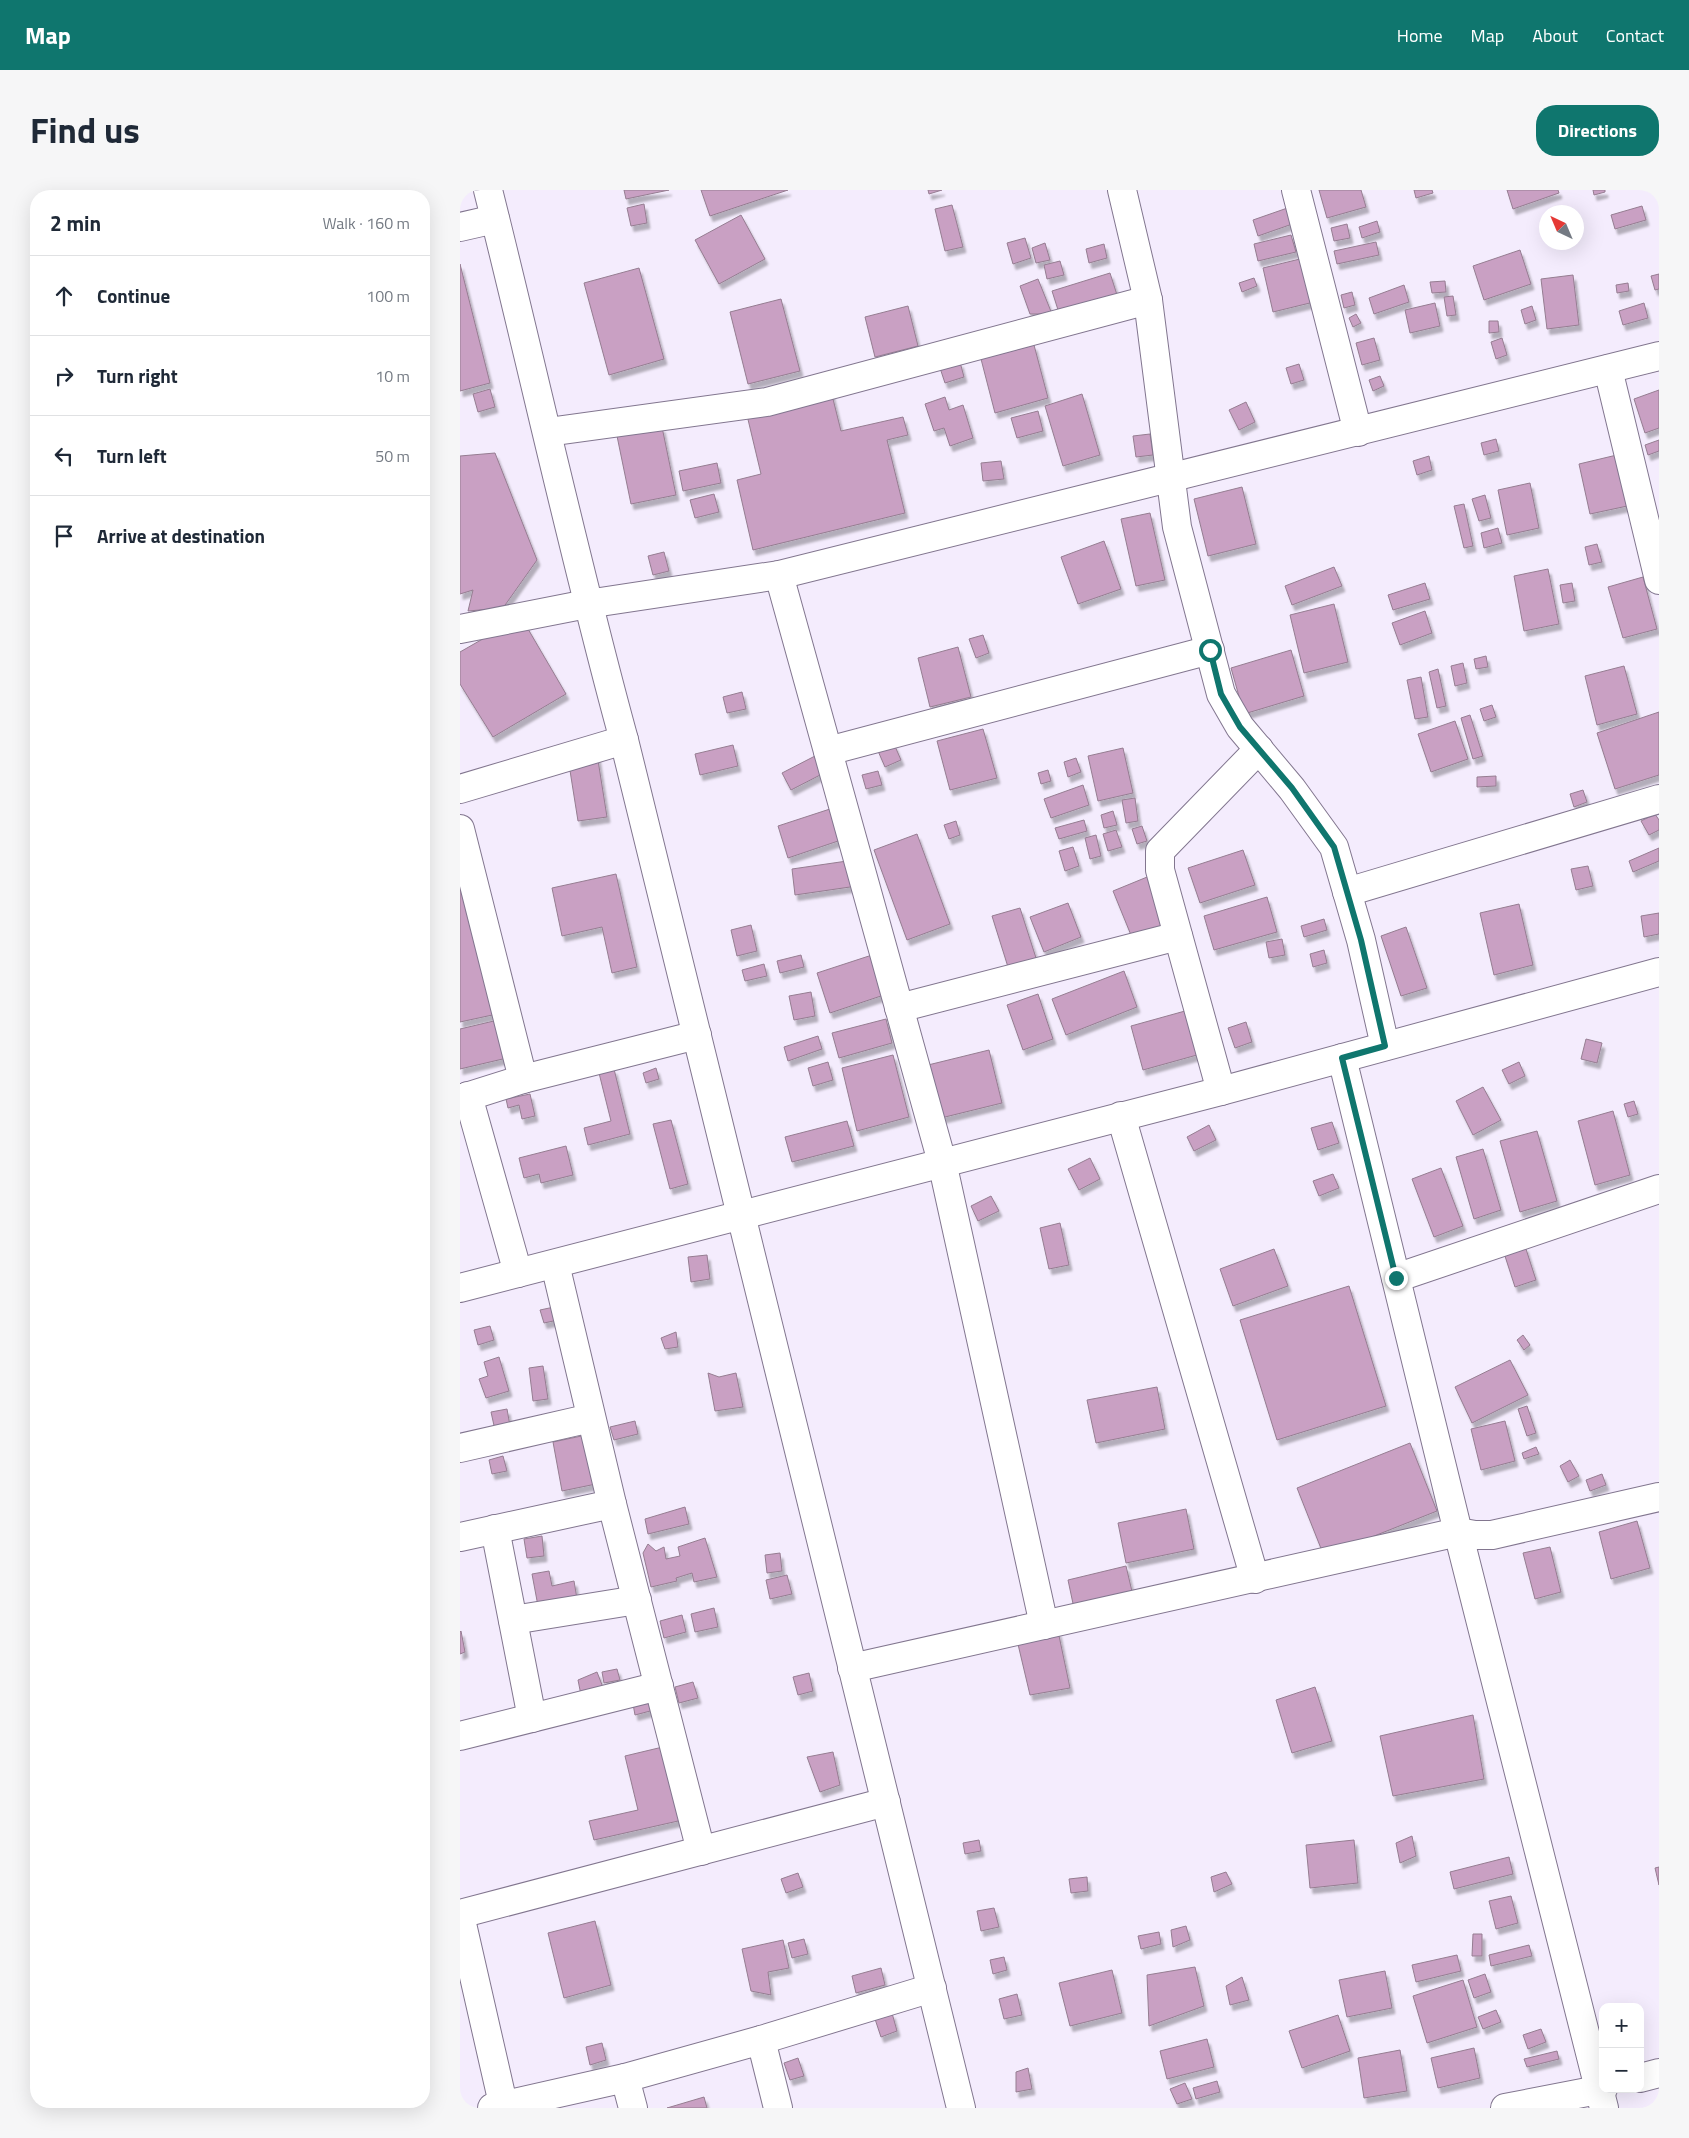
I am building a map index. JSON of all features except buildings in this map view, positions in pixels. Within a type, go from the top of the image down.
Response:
[{"type":"street","points":[[488,190],[548,432],[586,604],[624,740],[961,2108]]},
{"type":"street","points":[[1122,190],[1148,300],[1169,479],[1177,528],[1221,694],[1240,727],[1292,788],[1334,847],[1361,940],[1385,1046]]},
{"type":"street","points":[[1296,190],[1358,432]]},
{"type":"street","points":[[460,227],[495,219]]},
{"type":"street","points":[[548,432],[767,402],[1148,300]]},
{"type":"street","points":[[460,629],[586,604],[780,575],[1659,356]]},
{"type":"street","points":[[1608,369],[1659,580]]},
{"type":"street","points":[[780,575],[942,1162],[1044,1626]]},
{"type":"street","points":[[828,751],[1210,650]]},
{"type":"street","points":[[460,790],[624,740]]},
{"type":"street","points":[[1221,1091],[1160,870],[1160,851],[1259,749]]},
{"type":"street","points":[[1347,892],[1659,799]]},
{"type":"street","points":[[460,828],[523,1079]]},
{"type":"street","points":[[899,1008],[1178,936]]},
{"type":"street","points":[[460,1288],[1221,1091],[1659,972]]},
{"type":"street","points":[[518,1273],[464,1098],[523,1079],[697,1035]]},
{"type":"street","points":[[1342,1058],[1458,1532],[1602,2096],[1505,2108]]},
{"type":"street","points":[[1121,1116],[1255,1579]]},
{"type":"street","points":[[1396,1278],[1659,1189]]},
{"type":"street","points":[[555,1264],[612,1504],[702,1851]]},
{"type":"street","points":[[460,1448],[591,1418]]},
{"type":"street","points":[[852,1668],[1458,1532],[1492,1535],[1659,1498]]},
{"type":"street","points":[[460,1537],[612,1504]]},
{"type":"street","points":[[495,1529],[532,1718]]},
{"type":"street","points":[[513,1620],[637,1600]]},
{"type":"street","points":[[460,1736],[659,1686]]},
{"type":"street","points":[[886,1802],[460,1914],[500,2107],[625,2078],[760,2040],[932,1988]]},
{"type":"street","points":[[760,2040],[778,2108]]},
{"type":"street","points":[[1644,2077],[1659,2073]]},
{"type":"street","points":[[625,2078],[633,2108]]},
{"type":"route","points":[[1210,650],[1221,694],[1240,727],[1292,788],[1334,847],[1361,940],[1385,1046],[1342,1058],[1396,1278]]}]
